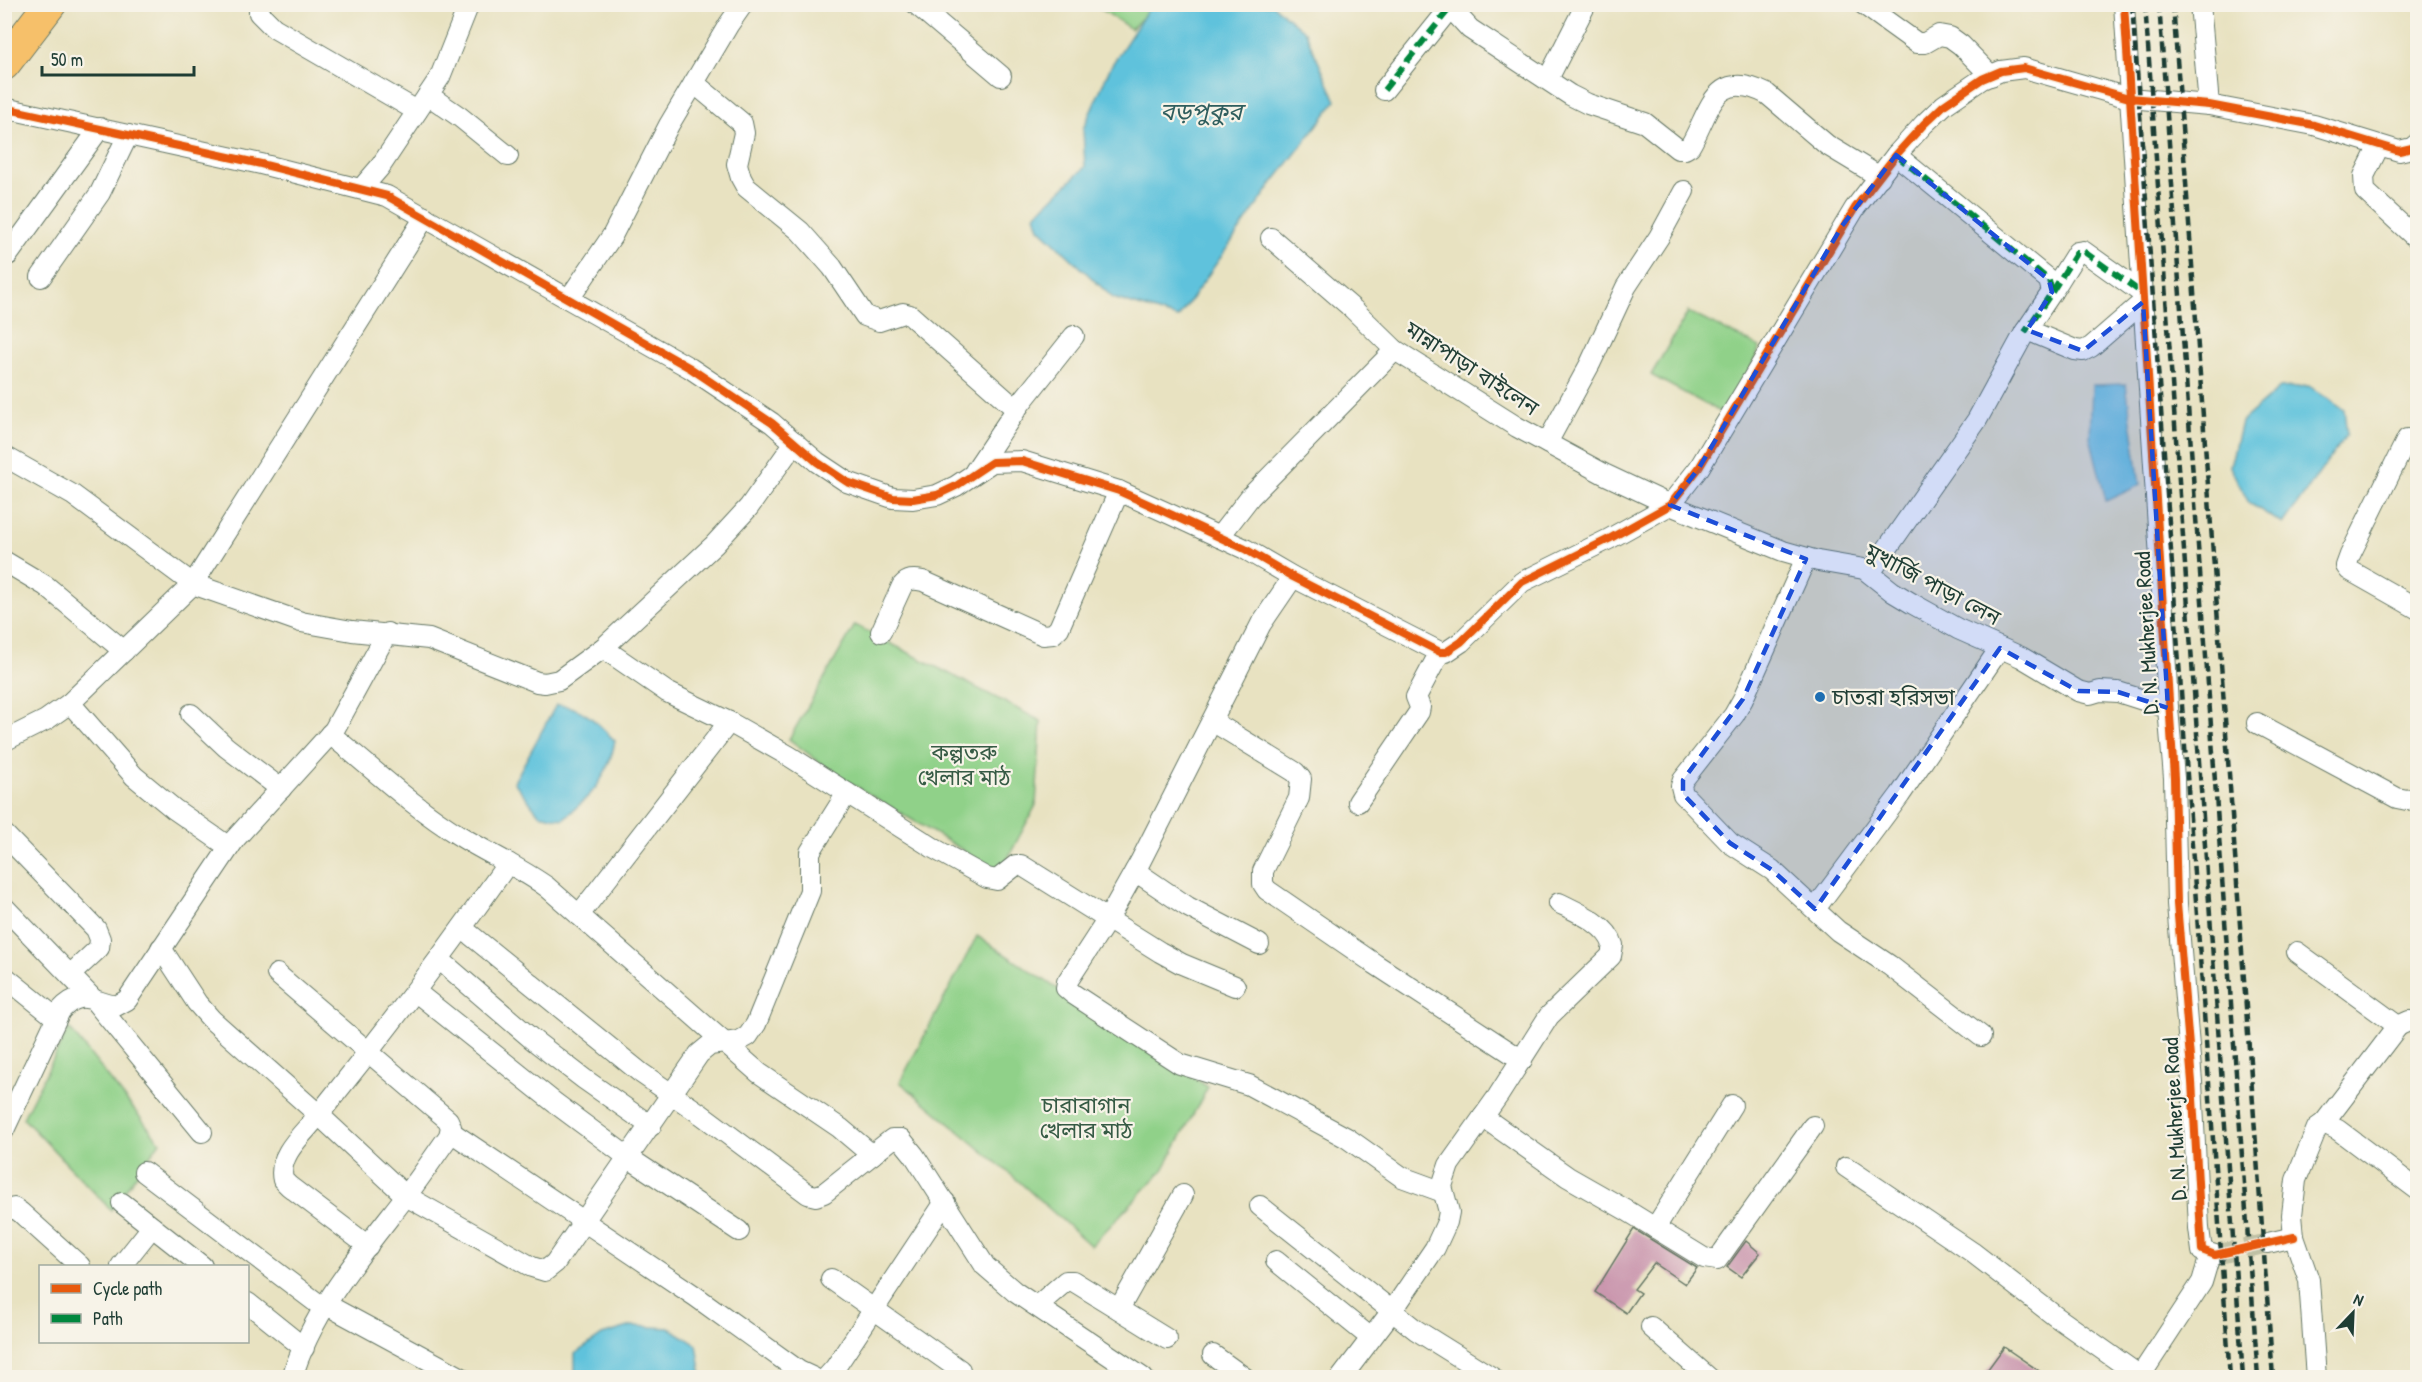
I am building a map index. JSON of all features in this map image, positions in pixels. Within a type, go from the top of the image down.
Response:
[{"type":"main road","points":[[4,64],[50,4]]},
{"type":"street","points":[[259,4],[259,13],[274,28],[422,103],[460,117],[508,156]]},
{"type":"street","points":[[361,189],[380,167],[446,64],[470,4]]},
{"type":"street","points":[[569,299],[612,236],[652,156],[743,4]]},
{"type":"street","points":[[916,4],[1002,76]]},
{"type":"street","points":[[1548,79],[1586,4]]},
{"type":"street","points":[[1863,4],[1917,43],[1925,44],[1939,35],[1950,37],[1991,76]]},
{"type":"street","name":"D. N. Mukherjee Road","points":[[2124,4],[2174,778],[2178,913],[2192,1082],[2199,1228],[2202,1250],[2213,1255],[2202,1282],[2140,1377]]},
{"type":"street","points":[[2200,4],[2209,105]]},
{"type":"street","points":[[1384,90],[1449,6],[1470,29],[1570,95],[1588,104],[1644,123],[1673,145],[1685,149],[1693,141],[1710,102],[1716,94],[1734,86],[1754,88],[1767,94],[1838,153],[1880,177]]},
{"type":"street","points":[[4,108],[387,196],[690,368],[746,405],[831,473],[848,482],[893,498],[913,499],[937,495],[956,486],[992,462],[1012,460],[1119,491],[1219,537],[1440,652],[1446,652],[1461,642],[1522,582],[1609,539],[1670,505],[1699,468],[1842,226],[1896,155],[1944,105],[1963,91],[1991,76],[2011,69],[2024,68],[2129,98],[2209,105],[2325,127],[2399,151],[2412,148],[2418,143]]},
{"type":"street","points":[[694,83],[742,123],[744,133],[737,164],[748,190],[786,219],[816,248],[865,316],[879,321],[903,313],[910,315],[1016,409]]},
{"type":"street","points":[[8,255],[100,129]]},
{"type":"street","points":[[41,277],[100,193],[128,135]]},
{"type":"street","points":[[2379,146],[2364,176],[2365,191],[2418,240]]},
{"type":"street","points":[[1896,155],[2049,280],[2052,292]]},
{"type":"street","points":[[1547,443],[1590,364],[1626,287],[1659,237],[1684,190]]},
{"type":"street","points":[[6,739],[46,720],[70,703],[193,584],[425,217]]},
{"type":"street","name":"মান্নাপাড়া বাইলেন","points":[[1271,238],[1353,309],[1395,350],[1517,428],[1620,482],[1670,505]]},
{"type":"street","points":[[1870,573],[1977,420],[2025,332],[2077,252],[2083,251],[2142,297],[2091,347],[2083,351],[2075,350],[2032,332],[2025,332]]},
{"type":"street","points":[[972,476],[1016,409],[1074,336]]},
{"type":"street","points":[[1219,537],[1250,497],[1395,350]]},
{"type":"street","points":[[2407,439],[2346,566],[2372,584],[2418,609]]},
{"type":"street","points":[[4,456],[73,495],[193,584],[301,622],[352,631],[429,639],[537,682],[545,683],[559,680],[603,648],[734,526],[795,442]]},
{"type":"street","points":[[881,632],[902,586],[906,581],[914,579],[1043,634],[1053,634],[1059,628],[1119,491]]},
{"type":"street","name":"মুখার্জি পাড়া লেন","points":[[1670,505],[1806,558],[1851,566],[1870,573],[1900,597],[1958,629],[2021,657],[2078,691],[2090,694],[2118,692],[2168,708]]},
{"type":"street","points":[[1806,558],[1734,715],[1694,764],[1681,786],[1683,794],[1730,843],[1772,870],[1839,931],[1889,965],[1981,1036]]},
{"type":"street","points":[[4,561],[46,586],[124,651]]},
{"type":"street","points":[[1293,577],[1261,624],[1135,871],[1108,919],[1067,982],[1068,991],[1180,1064],[1250,1085],[1347,1138],[1402,1177],[1443,1192]]},
{"type":"street","points":[[4,1130],[56,1018],[70,1000],[79,997],[116,1006],[121,1005],[229,847],[340,721],[387,633]]},
{"type":"street","points":[[603,648],[668,692],[729,722],[789,756],[935,849],[987,878],[997,880],[1016,866],[1021,865],[1182,964],[1235,986]]},
{"type":"street","points":[[1815,909],[1900,795],[2000,648]]},
{"type":"street","points":[[1358,802],[1419,712],[1420,707],[1416,697],[1440,652]]},
{"type":"street","points":[[70,703],[134,776],[174,809],[229,847]]},
{"type":"street","points":[[191,714],[226,747],[282,789]]},
{"type":"street","points":[[1212,721],[1295,772],[1301,779],[1299,798],[1263,870],[1263,884],[1267,890],[1521,1059]]},
{"type":"street","points":[[579,915],[729,722]]},
{"type":"street","points":[[2257,723],[2397,798],[2407,800],[2418,797]]},
{"type":"street","points":[[330,734],[459,836],[531,876],[767,1079],[849,1134],[872,1155]]},
{"type":"street","points":[[161,948],[197,1003],[212,1020],[406,1196],[540,1270],[551,1268],[702,1050],[710,1045],[744,1039],[756,1024],[810,891],[810,852],[847,792]]},
{"type":"street","points":[[4,834],[68,898],[99,934],[99,948],[70,975]]},
{"type":"street","points":[[368,1245],[283,1180],[282,1164],[416,992],[508,863]]},
{"type":"street","points":[[1135,871],[1188,907],[1259,944]]},
{"type":"street","points":[[1341,1377],[1392,1312],[1426,1261],[1447,1222],[1449,1212],[1443,1192],[1443,1179],[1449,1165],[1549,1016],[1609,959],[1614,951],[1612,939],[1606,932],[1587,918],[1559,903]]},
{"type":"street","points":[[4,907],[93,999],[202,1132]]},
{"type":"street","points":[[462,928],[641,1073],[812,1195],[825,1193],[892,1139],[901,1139],[945,1202],[985,1266],[1015,1292],[1143,1377]]},
{"type":"street","points":[[2297,952],[2398,1026]]},
{"type":"street","points":[[440,960],[532,1039],[584,1079],[651,1125]]},
{"type":"street","points":[[277,974],[451,1123],[451,1132],[368,1245],[326,1307],[304,1348],[292,1377]]},
{"type":"street","points":[[4,976],[56,1018]]},
{"type":"street","points":[[416,992],[515,1072],[629,1158],[739,1231]]},
{"type":"street","points":[[2316,1377],[2309,1280],[2294,1237],[2292,1215],[2296,1180],[2318,1128],[2398,1026],[2409,1021],[2418,1021]]},
{"type":"street","points":[[1655,1228],[1732,1105]]},
{"type":"street","points":[[1483,1117],[1568,1177],[1704,1258],[1717,1260],[1814,1126]]},
{"type":"street","points":[[2324,1123],[2338,1130],[2418,1190]]},
{"type":"street","points":[[451,1132],[695,1296],[785,1371],[814,1377]]},
{"type":"street","points":[[1846,1167],[1972,1252],[2055,1316],[2140,1377]]},
{"type":"street","points":[[144,1172],[326,1307],[462,1377]]},
{"type":"street","points":[[1119,1309],[1183,1195]]},
{"type":"street","points":[[826,1377],[835,1368],[945,1202]]},
{"type":"street","points":[[122,1203],[201,1265]]},
{"type":"street","points":[[1260,1206],[1470,1371],[1493,1377]]},
{"type":"street","points":[[4,1211],[14,1208],[20,1212],[79,1265]]},
{"type":"street","points":[[122,1265],[152,1227]]},
{"type":"street","points":[[2268,1243],[2294,1237]]},
{"type":"street","points":[[1276,1262],[1371,1338]]},
{"type":"street","points":[[831,1279],[960,1370]]},
{"type":"street","points":[[1037,1306],[1070,1280],[1077,1282],[1167,1340]]},
{"type":"street","points":[[249,1304],[304,1348]]},
{"type":"street","points":[[1651,1327],[1709,1377]]},
{"type":"street","points":[[1213,1354],[1245,1377]]},
{"type":"highlighted area","points":[[1896,155],[2049,280],[2052,292],[2027,330],[2083,351],[2143,302],[2168,708],[2118,692],[2078,691],[2000,648],[1815,909],[1772,870],[1730,843],[1683,794],[1683,780],[1743,699],[1806,559],[1670,505],[1699,468],[1842,226]]},
{"type":"green space","points":[[1095,5],[1155,5],[1131,29]]},
{"type":"green space","points":[[1688,312],[1760,347],[1729,417],[1651,375]]},
{"type":"green space","name":"কল্পতরু খেলার মাঠ","points":[[855,625],[1041,721],[1036,805],[999,875],[961,849],[835,774],[789,739]]},
{"type":"green space","name":"চারাবাগান খেলার মাঠ","points":[[977,936],[1208,1087],[1163,1170],[1091,1246],[1015,1178],[900,1082]]},
{"type":"green space","points":[[69,1028],[160,1142],[111,1210],[23,1118]]},
{"type":"water","name":"বড়পুকুর","points":[[1151,5],[1273,5],[1305,32],[1336,101],[1272,184],[1178,318],[1113,298],[1039,228],[1035,215],[1085,167],[1083,129],[1111,66]]},
{"type":"water","points":[[2126,384],[2140,485],[2106,501],[2090,437],[2092,385]]},
{"type":"water","points":[[2309,386],[2344,410],[2347,434],[2283,524],[2249,503],[2230,467],[2241,422],[2280,388]]},
{"type":"water","points":[[556,705],[574,708],[589,716],[615,741],[608,766],[591,794],[563,819],[539,814],[514,782]]},
{"type":"water","points":[[632,1326],[670,1328],[697,1345],[702,1377],[575,1377],[575,1354],[602,1335]]},
{"type":"building","points":[[1634,1229],[1697,1268],[1685,1284],[1654,1263],[1634,1289],[1640,1293],[1626,1313],[1595,1292]]},
{"type":"building","points":[[1746,1241],[1760,1253],[1741,1277],[1727,1267]]},
{"type":"building","points":[[2004,1347],[2048,1377],[1982,1377]]},
{"type":"tunnel","points":[[2215,1255],[2268,1243]]},
{"type":"railway","points":[[2132,4],[2230,1378]]},
{"type":"railway","points":[[2145,4],[2243,1378]]},
{"type":"railway","points":[[2159,4],[2258,1378]]},
{"type":"railway","points":[[2173,4],[2273,1378]]},
{"type":"marked path","points":[[1384,90],[1450,8]]},
{"type":"marked path","points":[[1896,155],[2049,280],[2052,292],[2025,332]]},
{"type":"marked path","points":[[2052,292],[2077,252],[2083,251],[2142,293]]},
{"type":"cycle path","points":[[2124,4],[2174,778],[2177,904],[2192,1082],[2202,1250],[2215,1255],[2294,1237]]},
{"type":"cycle path","points":[[4,108],[261,164],[387,196],[690,368],[772,423],[817,462],[847,482],[893,498],[913,499],[937,495],[956,486],[992,462],[1022,461],[1119,491],[1172,515],[1245,549],[1293,577],[1440,652],[1446,652],[1461,642],[1522,582],[1609,539],[1670,505],[1699,468],[1855,208],[1896,155],[1924,124],[1944,105],[1982,79],[2001,71],[2024,68],[2129,98],[2209,105],[2314,125],[2399,151],[2412,148],[2418,143]]},
{"type":"place","name":"চাতরা হরিসভা","points":[[1820,697]]}]
